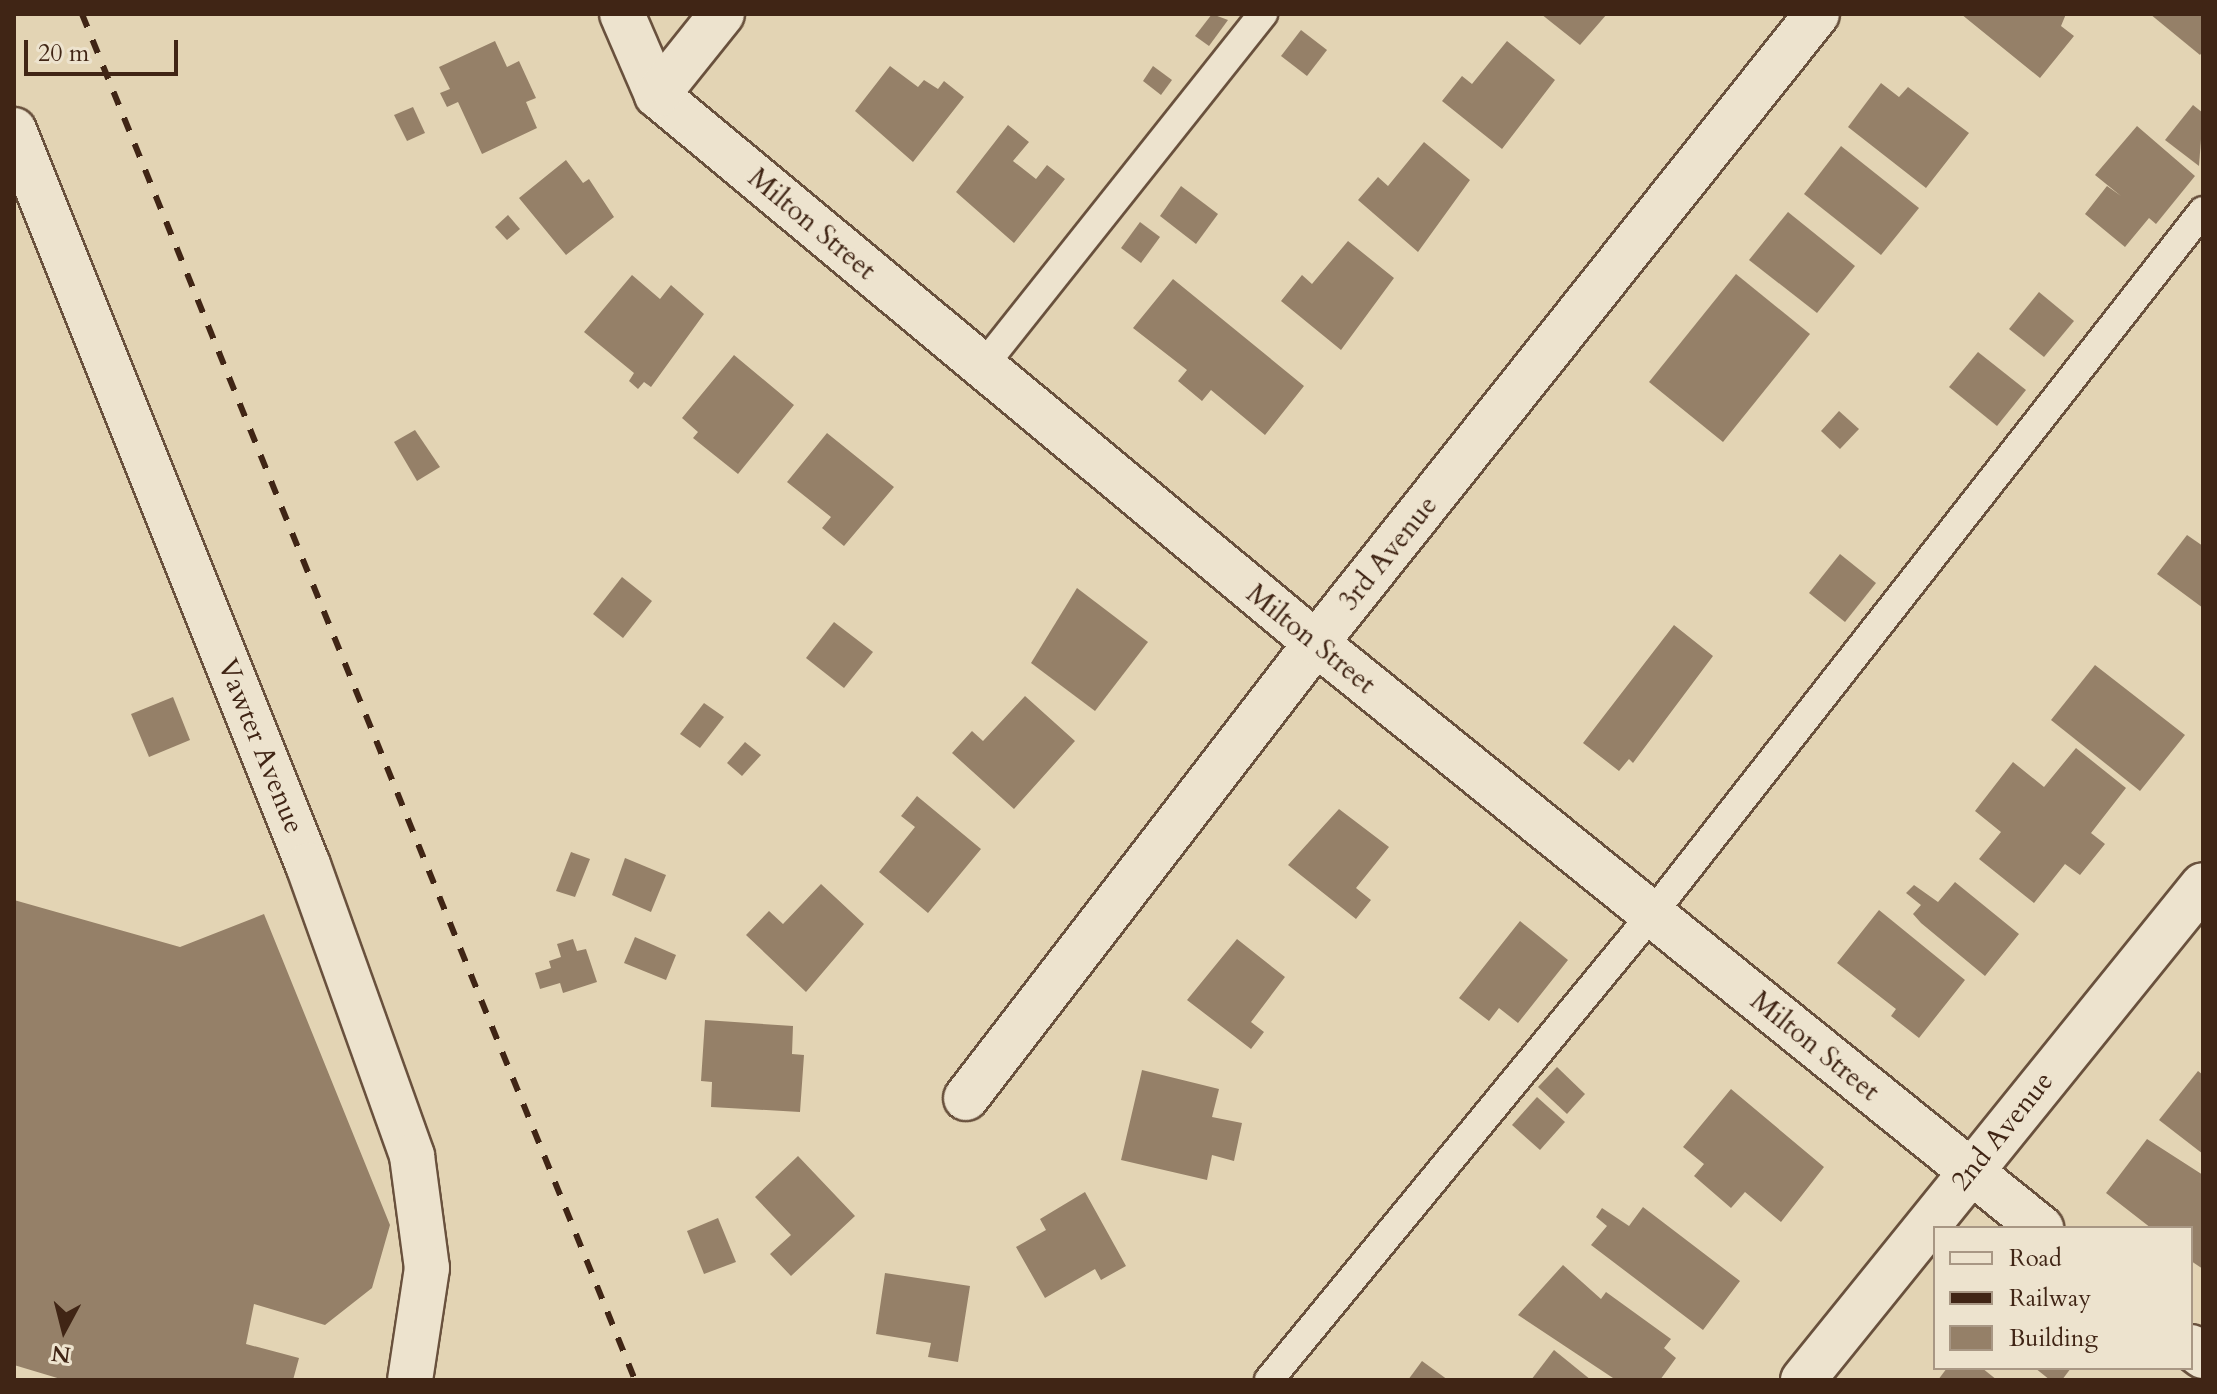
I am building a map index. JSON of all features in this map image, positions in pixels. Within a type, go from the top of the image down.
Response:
[{"type":"street","name":"Milton Street","points":[[622,14],[657,95],[1316,643],[2038,1226]]},
{"type":"street","points":[[657,95],[722,14]]},
{"type":"street","name":"3rd Avenue","points":[[966,1098],[1316,643],[1817,14]]},
{"type":"street","name":"Vawter Avenue","points":[[14,130],[308,865],[412,1156],[427,1268],[410,1380]]},
{"type":"street","name":"2nd Avenue","points":[[1803,1380],[2203,885]]},
{"type":"lane","points":[[983,366],[1263,14]]},
{"type":"lane","points":[[1269,1380],[1652,914],[2203,211]]},
{"type":"building","points":[[1212,14],[1228,20],[1209,46],[1195,36]]},
{"type":"building","points":[[1541,14],[1607,14],[1580,45]]},
{"type":"building","points":[[1961,14],[2066,14],[2061,26],[2074,36],[2040,78]]},
{"type":"building","points":[[2150,14],[2203,14],[2203,51],[2200,55]]},
{"type":"building","points":[[1301,30],[1327,50],[1307,76],[1281,56]]},
{"type":"building","points":[[495,41],[507,67],[519,61],[536,98],[526,102],[537,128],[482,154],[458,102],[447,107],[440,93],[450,89],[439,67]]},
{"type":"building","points":[[1507,41],[1555,80],[1502,149],[1442,101],[1462,76],[1472,84]]},
{"type":"building","points":[[890,66],[918,87],[924,80],[938,89],[944,81],[964,97],[913,162],[855,111]]},
{"type":"building","points":[[1153,66],[1172,80],[1161,95],[1143,81]]},
{"type":"building","points":[[1881,83],[1899,97],[1908,87],[1969,133],[1926,188],[1848,127]]},
{"type":"building","points":[[2193,105],[2203,113],[2199,166],[2165,140]]},
{"type":"building","points":[[413,107],[425,133],[407,141],[394,115]]},
{"type":"building","points":[[1008,125],[1029,142],[1013,161],[1036,179],[1047,165],[1065,179],[1014,243],[956,192]]},
{"type":"building","points":[[2137,126],[2195,176],[2156,224],[2149,218],[2125,247],[2085,214],[2107,186],[2121,196],[2095,175]]},
{"type":"building","points":[[1424,142],[1470,180],[1418,252],[1358,200],[1378,177],[1388,186]]},
{"type":"building","points":[[1841,146],[1919,208],[1881,255],[1804,194]]},
{"type":"building","points":[[566,160],[583,183],[589,179],[614,217],[566,255],[519,198]]},
{"type":"building","points":[[1181,186],[1218,214],[1196,244],[1160,216]]},
{"type":"building","points":[[1788,212],[1855,266],[1817,313],[1749,260]]},
{"type":"building","points":[[508,215],[520,229],[507,240],[495,227]]},
{"type":"building","points":[[1140,222],[1160,237],[1141,263],[1121,248]]},
{"type":"building","points":[[1348,241],[1394,278],[1341,350],[1281,301],[1302,275],[1312,284]]},
{"type":"building","points":[[1736,274],[1810,334],[1723,442],[1649,382]]},
{"type":"building","points":[[632,275],[660,299],[671,285],[704,314],[651,387],[644,382],[638,389],[629,381],[634,373],[584,332]]},
{"type":"building","points":[[1173,279],[1304,386],[1265,435],[1211,390],[1202,401],[1178,381],[1187,370],[1133,328]]},
{"type":"building","points":[[2039,292],[2074,321],[2044,357],[2009,329]]},
{"type":"building","points":[[1978,352],[2026,390],[1997,426],[1949,387]]},
{"type":"building","points":[[734,355],[794,405],[738,474],[693,438],[698,432],[682,418]]},
{"type":"building","points":[[1839,411],[1859,429],[1840,449],[1821,431]]},
{"type":"building","points":[[415,430],[440,467],[417,481],[394,442]]},
{"type":"building","points":[[827,433],[894,487],[844,546],[822,528],[831,517],[787,482]]},
{"type":"building","points":[[2187,535],[2203,546],[2203,608],[2157,574]]},
{"type":"building","points":[[1840,554],[1876,583],[1845,622],[1809,593]]},
{"type":"building","points":[[622,577],[652,601],[623,638],[593,614]]},
{"type":"building","points":[[1077,588],[1148,642],[1095,711],[1031,663]]},
{"type":"building","points":[[834,622],[873,652],[844,688],[806,658]]},
{"type":"building","points":[[1674,625],[1713,656],[1633,763],[1629,759],[1619,771],[1583,743]]},
{"type":"building","points":[[2095,665],[2185,735],[2140,791],[2051,720]]},
{"type":"building","points":[[1025,696],[1075,741],[1014,809],[952,753],[972,731],[983,741]]},
{"type":"building","points":[[173,697],[190,740],[149,757],[131,714]]},
{"type":"building","points":[[704,703],[724,717],[700,748],[680,734]]},
{"type":"building","points":[[745,742],[761,755],[742,776],[727,763]]},
{"type":"building","points":[[2076,748],[2126,788],[2091,833],[2105,844],[2080,875],[2065,864],[2034,903],[1979,859],[2001,832],[1975,811],[2013,762],[2044,787]]},
{"type":"building","points":[[917,796],[981,849],[928,913],[879,872],[915,827],[901,816]]},
{"type":"building","points":[[1339,809],[1389,847],[1356,888],[1371,900],[1356,919],[1288,865]]},
{"type":"building","points":[[571,852],[590,859],[575,897],[556,891]]},
{"type":"building","points":[[625,858],[666,875],[651,912],[612,895]]},
{"type":"building","points":[[1955,882],[2019,934],[1985,976],[1921,923],[1913,914],[1921,905],[1906,893],[1914,885],[1938,902]]},
{"type":"building","points":[[821,884],[864,924],[806,992],[746,935],[769,911],[783,924]]},
{"type":"building","points":[[14,900],[180,947],[264,914],[390,1225],[372,1288],[325,1325],[254,1304],[246,1344],[299,1358],[293,1380],[64,1380],[14,1365]]},
{"type":"building","points":[[1879,910],[1965,980],[1919,1038],[1891,1016],[1896,1009],[1837,963]]},
{"type":"building","points":[[1520,921],[1568,960],[1518,1023],[1499,1008],[1489,1021],[1459,998]]},
{"type":"building","points":[[635,937],[676,955],[666,980],[624,963]]},
{"type":"building","points":[[573,939],[577,951],[586,949],[597,982],[563,993],[560,983],[540,989],[535,973],[551,968],[549,961],[561,957],[557,944]]},
{"type":"building","points":[[1237,939],[1285,977],[1251,1022],[1264,1032],[1251,1049],[1187,1000]]},
{"type":"building","points":[[705,1020],[793,1026],[792,1054],[804,1055],[800,1112],[711,1107],[712,1082],[701,1081]]},
{"type":"building","points":[[1557,1067],[1585,1094],[1567,1114],[1538,1087]]},
{"type":"building","points":[[1142,1070],[1219,1089],[1212,1117],[1242,1123],[1234,1161],[1212,1155],[1207,1180],[1121,1160]]},
{"type":"building","points":[[2198,1071],[2203,1075],[2203,1154],[2159,1120]]},
{"type":"building","points":[[1731,1089],[1824,1167],[1781,1222],[1745,1192],[1731,1208],[1694,1176],[1704,1164],[1683,1147]]},
{"type":"building","points":[[1537,1097],[1565,1122],[1540,1150],[1512,1125]]},
{"type":"building","points":[[2147,1139],[2203,1175],[2203,1269],[2193,1262],[2193,1226],[2148,1226],[2106,1193]]},
{"type":"building","points":[[798,1156],[855,1216],[791,1276],[770,1254],[791,1235],[755,1197]]},
{"type":"building","points":[[1085,1192],[1126,1266],[1101,1280],[1095,1269],[1045,1298],[1016,1247],[1046,1230],[1040,1219]]},
{"type":"building","points":[[1643,1207],[1740,1281],[1703,1330],[1591,1245],[1607,1226],[1596,1217],[1602,1208],[1629,1226]]},
{"type":"building","points":[[718,1218],[736,1262],[704,1274],[687,1231]]},
{"type":"building","points":[[1563,1265],[1601,1299],[1606,1292],[1671,1339],[1664,1348],[1676,1358],[1660,1380],[1616,1380],[1518,1315]]},
{"type":"building","points":[[885,1273],[970,1286],[958,1362],[928,1357],[931,1343],[876,1334]]},
{"type":"building","points":[[1554,1350],[1591,1380],[1531,1380]]},
{"type":"building","points":[[1422,1361],[1448,1380],[1408,1380]]},
{"type":"building","points":[[1946,1370],[1984,1370],[1997,1380],[1938,1380]]},
{"type":"building","points":[[2038,1370],[2070,1370],[2062,1380],[2050,1380]]},
{"type":"railway","points":[[82,14],[635,1380]]}]
